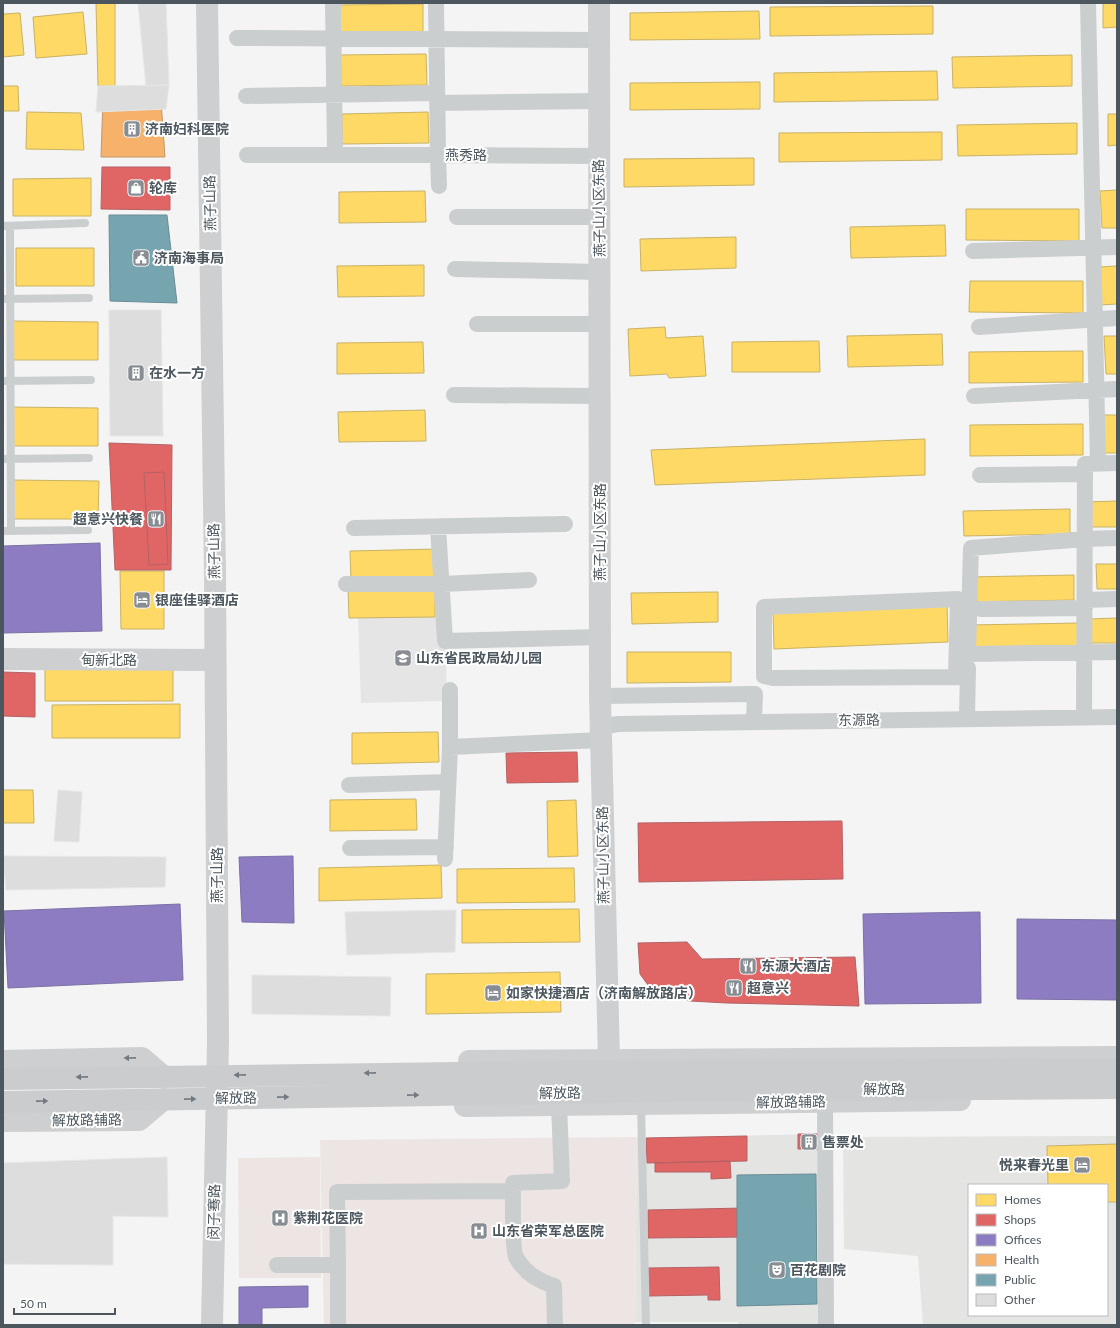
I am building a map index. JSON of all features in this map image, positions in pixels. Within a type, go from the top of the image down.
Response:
[{"type":"main road","points":[[451,1073],[469,1061]]},
{"type":"main road","name":"解放路","points":[[3,1079],[215,1075],[1117,1069]]},
{"type":"main road","name":"解放路","points":[[3,1102],[164,1099],[458,1100],[1117,1088]]},
{"type":"street","name":"燕子山路","points":[[201,3],[212,659]]},
{"type":"street","name":"燕子山路","points":[[207,3],[216,1099]]},
{"type":"street","points":[[333,3],[335,154]]},
{"type":"street","name":"燕秀路","points":[[436,3],[438,155],[598,156]]},
{"type":"street","name":"燕子山小区东路","points":[[598,3],[600,272],[600,696],[609,1060]]},
{"type":"street","points":[[1084,716],[1085,539],[1096,390],[1088,3]]},
{"type":"street","points":[[237,38],[598,40]]},
{"type":"street","points":[[246,96],[335,93],[437,98],[598,102]]},
{"type":"street","points":[[247,155],[438,155],[439,186]]},
{"type":"street","points":[[457,217],[599,217]]},
{"type":"street","points":[[973,251],[1117,247]]},
{"type":"street","points":[[456,269],[600,272]]},
{"type":"street","points":[[979,327],[1117,318]]},
{"type":"street","points":[[477,324],[599,324]]},
{"type":"street","points":[[974,396],[1117,389]]},
{"type":"street","points":[[454,395],[600,396]]},
{"type":"street","points":[[980,475],[1091,469],[1117,463]]},
{"type":"street","points":[[354,528],[565,524]]},
{"type":"street","points":[[438,527],[446,641],[600,637]]},
{"type":"street","points":[[962,677],[968,654],[971,548],[1117,538]]},
{"type":"street","points":[[346,584],[442,584],[529,580]]},
{"type":"street","points":[[981,609],[1085,604],[1117,599]]},
{"type":"street","points":[[962,677],[773,678],[764,676],[764,607],[958,600],[962,677],[967,718]]},
{"type":"street","points":[[968,654],[1117,652]]},
{"type":"street","name":"甸新北路","points":[[3,656],[212,659]]},
{"type":"street","name":"甸新北路","points":[[3,659],[212,659]]},
{"type":"street","points":[[350,848],[445,853],[450,747],[450,690]]},
{"type":"street","points":[[600,696],[755,694],[754,722]]},
{"type":"street","name":"东源路","points":[[450,747],[601,734],[618,724],[1084,716],[1117,717]]},
{"type":"street","points":[[349,785],[448,782]]},
{"type":"street","points":[[469,1061],[1117,1057]]},
{"type":"street","points":[[3,1061],[142,1058],[163,1076]]},
{"type":"street","name":"解放路辅路","points":[[458,1100],[559,1105],[1117,1098]]},
{"type":"street","name":"解放路辅路","points":[[3,1122],[139,1120],[164,1099]]},
{"type":"street","name":"闵子骞路","points":[[212,1325],[216,1099]]},
{"type":"street","points":[[825,1101],[826,1325]]},
{"type":"street","points":[[555,1325],[554,1286],[540,1282],[527,1271],[515,1256],[513,1182],[562,1180],[559,1105]]},
{"type":"street","points":[[338,1325],[337,1192],[513,1191]]},
{"type":"street","points":[[277,1265],[338,1265]]},
{"type":"lane","points":[[85,223],[6,226],[7,531],[88,530]]},
{"type":"lane","points":[[7,300],[89,298]]},
{"type":"lane","points":[[7,381],[91,380]]},
{"type":"lane","points":[[7,459],[89,458]]},
{"type":"lane","points":[[641,1104],[646,1325]]},
{"type":"shaded area","name":"山东省民政局幼儿园","points":[[445,614],[447,701],[361,703],[358,616]]},
{"type":"shaded area","points":[[819,1134],[822,1325],[738,1325],[738,1322],[635,1322],[637,1138]]},
{"type":"shaded area","points":[[1117,1136],[1117,1325],[923,1325],[918,1256],[844,1249],[843,1137]]},
{"type":"shaded area","name":"山东省荣军总医院","points":[[637,1137],[635,1325],[324,1325],[320,1140]]},
{"type":"shaded area","name":"紫荆花医院","points":[[320,1157],[321,1278],[239,1278],[238,1158]]},
{"type":"building: Homes","points":[[96,3],[115,3],[115,86],[98,86]]},
{"type":"building: Homes","points":[[1103,3],[1117,3],[1117,27],[1103,28]]},
{"type":"building: Homes","points":[[423,4],[423,35],[337,36],[336,5]]},
{"type":"building: Homes","points":[[933,6],[933,34],[770,36],[770,7]]},
{"type":"building: Homes","points":[[759,11],[760,39],[630,40],[630,13]]},
{"type":"building: Homes","points":[[83,12],[87,54],[36,58],[33,17]]},
{"type":"building: Homes","points":[[20,13],[24,55],[3,57],[3,14]]},
{"type":"building: Homes","points":[[426,54],[427,85],[340,86],[340,55]]},
{"type":"building: Homes","points":[[1072,55],[1072,86],[953,88],[952,57]]},
{"type":"building: Homes","points":[[937,71],[938,100],[774,102],[774,73]]},
{"type":"building: Homes","points":[[760,82],[760,109],[630,110],[630,83]]},
{"type":"building: Homes","points":[[3,86],[18,86],[19,111],[3,111]]},
{"type":"building: Homes","points":[[27,112],[81,113],[84,150],[26,149]]},
{"type":"building: Homes","points":[[428,112],[429,143],[342,144],[342,114]]},
{"type":"building: Homes","points":[[1108,114],[1117,114],[1117,145],[1108,146]]},
{"type":"building: Homes","points":[[1077,123],[1077,154],[958,156],[957,125]]},
{"type":"building: Homes","points":[[942,132],[942,160],[779,162],[779,133]]},
{"type":"building: Homes","points":[[754,158],[754,185],[624,187],[624,159]]},
{"type":"building: Homes","points":[[91,178],[91,216],[13,216],[13,179]]},
{"type":"building: Homes","points":[[1117,190],[1117,228],[1102,228],[1100,191]]},
{"type":"building: Homes","points":[[425,191],[426,222],[339,223],[339,192]]},
{"type":"building: Homes","points":[[966,209],[1079,209],[1079,241],[966,240]]},
{"type":"building: Homes","points":[[945,225],[946,256],[851,258],[850,227]]},
{"type":"building: Homes","points":[[736,237],[736,268],[641,271],[640,239]]},
{"type":"building: Homes","points":[[16,248],[94,248],[94,286],[16,286]]},
{"type":"building: Homes","points":[[424,265],[424,296],[338,297],[337,266]]},
{"type":"building: Homes","points":[[1117,266],[1117,304],[1100,305],[1099,267]]},
{"type":"building: Homes","points":[[970,281],[1083,281],[1083,313],[969,312]]},
{"type":"building: Homes","points":[[11,321],[98,322],[98,360],[10,360]]},
{"type":"building: Homes","points":[[665,327],[666,338],[703,336],[706,376],[669,378],[667,374],[630,376],[628,329]]},
{"type":"building: Homes","points":[[942,334],[943,365],[848,367],[847,336]]},
{"type":"building: Homes","points":[[1104,336],[1117,336],[1117,374],[1106,374]]},
{"type":"building: Homes","points":[[819,341],[820,372],[732,372],[732,342]]},
{"type":"building: Homes","points":[[423,342],[424,373],[337,374],[337,343]]},
{"type":"building: Homes","points":[[1083,351],[1083,382],[969,383],[969,352]]},
{"type":"building: Homes","points":[[11,407],[98,408],[98,446],[10,446]]},
{"type":"building: Homes","points":[[425,410],[426,441],[339,442],[338,412]]},
{"type":"building: Homes","points":[[1100,415],[1117,415],[1117,453],[1100,453]]},
{"type":"building: Homes","points":[[1083,424],[1083,455],[970,456],[970,425]]},
{"type":"building: Homes","points":[[925,439],[925,475],[655,485],[651,450]]},
{"type":"building: Homes","points":[[11,480],[99,481],[98,519],[11,519]]},
{"type":"building: Homes","points":[[1117,501],[1117,527],[1086,527],[1085,502]]},
{"type":"building: Homes","points":[[1070,509],[1070,534],[964,536],[963,511]]},
{"type":"building: Homes","points":[[437,549],[437,580],[351,582],[350,551]]},
{"type":"building: Homes","points":[[1096,564],[1117,564],[1117,589],[1097,589]]},
{"type":"building: Homes","name":"银座佳驿酒店","points":[[120,571],[164,571],[164,629],[121,629]]},
{"type":"building: Homes","points":[[1074,575],[1074,600],[968,602],[967,577]]},
{"type":"building: Homes","points":[[435,586],[435,617],[349,618],[348,587]]},
{"type":"building: Homes","points":[[718,592],[718,622],[632,624],[631,593]]},
{"type":"building: Homes","points":[[947,605],[948,642],[774,649],[773,611]]},
{"type":"building: Homes","points":[[1117,618],[1117,643],[1089,643],[1089,619]]},
{"type":"building: Homes","points":[[1078,623],[1079,648],[972,650],[971,625]]},
{"type":"building: Homes","points":[[627,652],[731,652],[731,682],[627,683]]},
{"type":"building: Homes","points":[[173,667],[173,701],[45,701],[45,668]]},
{"type":"building: Homes","points":[[180,704],[180,738],[52,738],[52,705]]},
{"type":"building: Homes","points":[[438,732],[439,762],[352,764],[352,733]]},
{"type":"building: Homes","points":[[3,790],[33,790],[34,823],[3,823]]},
{"type":"building: Homes","points":[[416,799],[417,830],[330,831],[330,800]]},
{"type":"building: Homes","points":[[576,800],[578,856],[548,857],[547,801]]},
{"type":"building: Homes","points":[[441,865],[442,898],[319,901],[319,868]]},
{"type":"building: Homes","points":[[574,868],[575,902],[457,903],[457,869]]},
{"type":"building: Homes","points":[[579,909],[580,942],[462,943],[462,910]]},
{"type":"building: Homes","name":"如家快捷酒店（济南解放路店）","points":[[560,972],[561,1012],[426,1014],[426,974]]},
{"type":"building: Homes","name":"悦来春光里","points":[[1117,1144],[1117,1202],[1108,1202],[1108,1184],[1048,1184],[1047,1146]]},
{"type":"building: Shops","name":"轮库","points":[[102,167],[170,167],[170,210],[101,209]]},
{"type":"building: Shops","points":[[109,443],[172,445],[171,570],[115,570]]},
{"type":"building: Shops","name":"超意兴快餐","points":[[164,472],[168,564],[149,565],[144,473]]},
{"type":"building: Shops","points":[[3,672],[35,673],[35,717],[3,716]]},
{"type":"building: Shops","points":[[577,752],[578,782],[507,783],[506,753]]},
{"type":"building: Shops","points":[[842,821],[843,879],[639,882],[638,823]]},
{"type":"building: Shops","name":"东源大酒店","points":[[687,942],[702,959],[855,957],[859,1006],[690,1001],[662,995],[648,985],[640,974],[638,943]]},
{"type":"building: Shops","name":"售票处","points":[[798,1134],[819,1134],[819,1149],[798,1149]]},
{"type":"building: Shops","points":[[747,1136],[747,1161],[647,1163],[646,1138]]},
{"type":"building: Shops","points":[[730,1161],[731,1178],[711,1179],[711,1172],[655,1172],[655,1163]]},
{"type":"building: Shops","points":[[745,1208],[746,1237],[648,1238],[648,1210]]},
{"type":"building: Shops","points":[[719,1267],[720,1300],[708,1300],[708,1295],[648,1296],[648,1268]]},
{"type":"building: Offices","points":[[100,543],[102,631],[3,633],[3,546]]},
{"type":"building: Offices","points":[[293,856],[294,923],[242,922],[239,857]]},
{"type":"building: Offices","points":[[180,904],[183,980],[8,988],[4,911]]},
{"type":"building: Offices","points":[[980,912],[981,1003],[865,1004],[863,914]]},
{"type":"building: Offices","points":[[1017,919],[1117,920],[1117,1000],[1017,999]]},
{"type":"building: Offices","points":[[308,1286],[308,1307],[262,1308],[262,1325],[239,1325],[239,1287]]},
{"type":"building: Health","name":"济南妇科医院","points":[[103,99],[161,101],[165,157],[101,157]]},
{"type":"building: Public","name":"济南海事局","points":[[109,215],[167,215],[177,303],[110,301]]},
{"type":"building: Public","name":"百花剧院","points":[[816,1174],[817,1304],[737,1306],[737,1175]]},
{"type":"building: Other","points":[[138,3],[166,3],[169,85],[146,86]]},
{"type":"building: Other","points":[[169,85],[166,109],[96,112],[98,86]]},
{"type":"building: Other","name":"在水一方","points":[[109,310],[161,310],[163,436],[110,436]]},
{"type":"building: Other","points":[[58,790],[82,792],[79,842],[54,841]]},
{"type":"building: Other","points":[[3,856],[166,857],[165,887],[6,890]]},
{"type":"building: Other","points":[[456,910],[455,952],[347,955],[345,912]]},
{"type":"building: Other","points":[[252,975],[391,977],[390,1016],[252,1014]]},
{"type":"building: Other","points":[[167,1157],[168,1217],[113,1216],[113,1265],[3,1264],[3,1163]]},
{"type":"place","name":"济南妇科医院","points":[[132,129]]},
{"type":"place","name":"轮库","points":[[136,188]]},
{"type":"place","name":"济南海事局","points":[[141,258]]},
{"type":"place","name":"在水一方","points":[[136,373]]},
{"type":"place","name":"超意兴快餐","points":[[156,519]]},
{"type":"place","name":"银座佳驿酒店","points":[[142,600]]},
{"type":"place","name":"山东省民政局幼儿园","points":[[403,658]]},
{"type":"place","name":"东源大酒店","points":[[748,966]]},
{"type":"place","name":"超意兴","points":[[734,988]]},
{"type":"place","name":"如家快捷酒店（济南解放路店）","points":[[493,993]]},
{"type":"place","name":"售票处","points":[[809,1142]]},
{"type":"place","name":"悦来春光里","points":[[1082,1165]]},
{"type":"place","name":"紫荆花医院","points":[[280,1218]]},
{"type":"place","name":"山东省荣军总医院","points":[[479,1231]]},
{"type":"place","name":"百花剧院","points":[[777,1270]]}]
